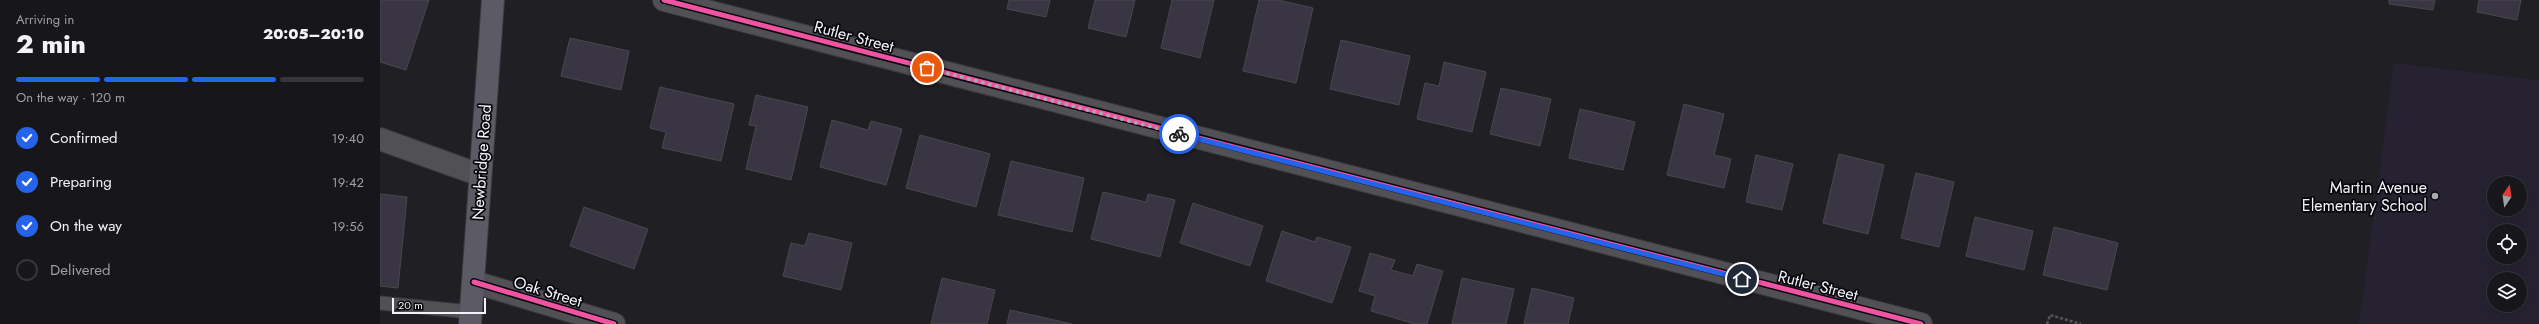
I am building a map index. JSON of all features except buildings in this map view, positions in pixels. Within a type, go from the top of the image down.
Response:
[{"type":"main road","name":"Newbridge Road","points":[[471,318],[492,0]]},
{"type":"street","name":"Rutler Street","points":[[664,0],[1921,324]]},
{"type":"street","points":[[380,139],[480,175]]},
{"type":"street","name":"Oak Street","points":[[474,282],[614,324]]},
{"type":"lane","points":[[380,303],[471,318]]},
{"type":"path","points":[[2047,324],[2050,316],[2081,324]]},
{"type":"shaded area","name":"Martin Avenue Elementary School","points":[[2394,63],[2539,80],[2539,324],[2359,324]]},
{"type":"cycle path","points":[[664,0],[1921,324]]},
{"type":"cycle path","points":[[474,282],[614,324]]},
{"type":"way so far","points":[[927,68],[1179,134]]},
{"type":"place","name":"Martin Avenue Elementary School","points":[[2435,196]]},
{"type":"route","points":[[1179,134],[1742,279]]}]
